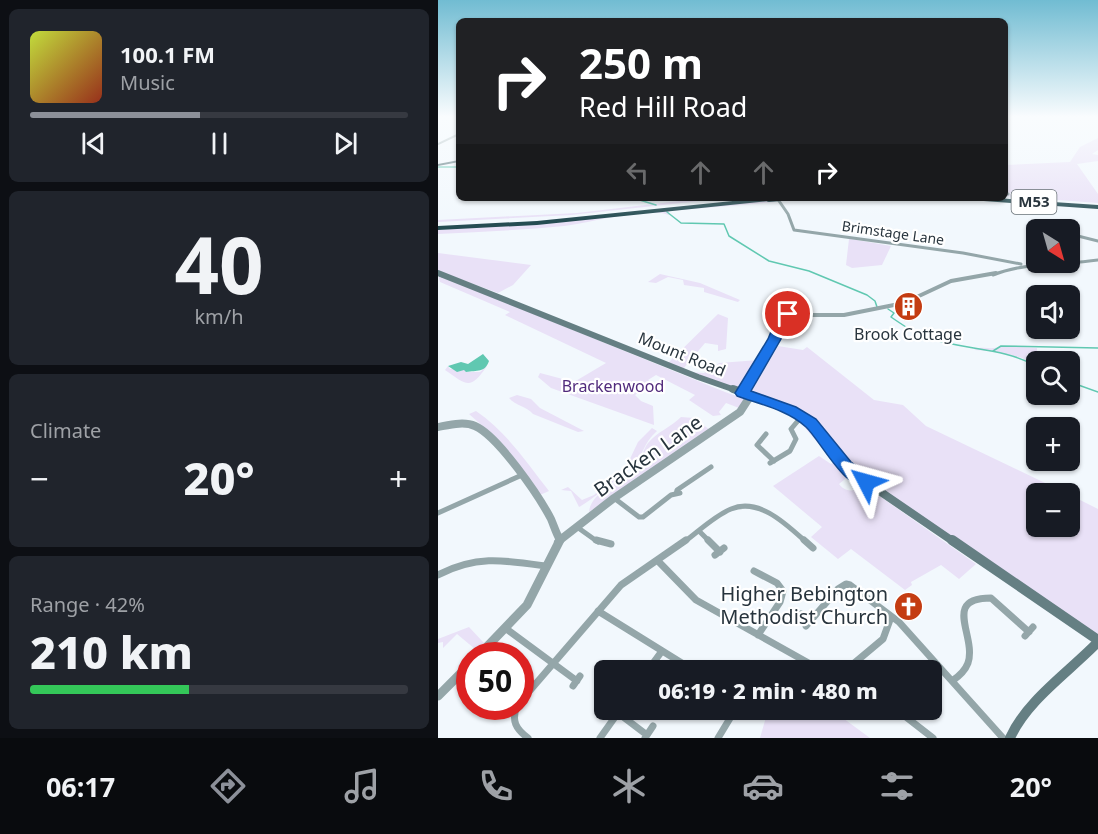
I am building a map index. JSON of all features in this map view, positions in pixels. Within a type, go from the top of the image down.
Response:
[{"type":"highway","name":"M53","points":[[1008,195],[1098,206]]},
{"type":"highway","name":"M53","points":[[1008,200],[1098,206]]},
{"type":"highway","points":[[438,226],[482,224],[719,201]]},
{"type":"highway","points":[[438,226],[537,223],[750,201]]},
{"type":"main road","points":[[438,165],[456,162]]},
{"type":"main road","name":"Mount Road","points":[[438,273],[802,416],[816,427],[862,485],[1097,642]]},
{"type":"main road","points":[[1010,738],[1012,731],[1028,712],[1097,642]]},
{"type":"street","name":"Brimstage Lane","points":[[782,201],[794,230],[963,253],[1011,265]]},
{"type":"street","points":[[1080,236],[1098,241]]},
{"type":"street","points":[[742,393],[756,373],[786,315],[844,315],[888,306],[910,300],[951,281],[989,276],[1011,265],[1055,266],[1098,260]]},
{"type":"street","name":"Bracken Lane","points":[[560,540],[614,498],[740,412],[751,395]]},
{"type":"street","points":[[767,436],[754,445],[772,462],[793,448],[796,439],[791,429],[802,416]]},
{"type":"street","points":[[438,427],[464,424],[478,428],[522,475],[552,521],[560,540],[527,606],[492,642]]},
{"type":"street","points":[[614,498],[639,517],[643,517],[671,495],[678,493],[676,490],[711,467]]},
{"type":"street","points":[[438,513],[522,475]]},
{"type":"street","points":[[534,685],[621,585],[731,509],[745,507],[767,511],[812,544]]},
{"type":"street","points":[[577,527],[600,543],[611,544]]},
{"type":"street","points":[[699,531],[720,552]]},
{"type":"street","points":[[438,575],[471,560],[483,559],[545,566]]},
{"type":"street","points":[[658,561],[696,600],[803,660]]},
{"type":"street","points":[[754,571],[769,574],[783,591],[780,602],[758,635]]},
{"type":"street","points":[[801,614],[808,623],[826,606],[838,589],[846,584],[855,586],[899,622],[1003,738]]},
{"type":"street","points":[[952,681],[968,664],[969,641],[963,620],[965,608],[969,602],[982,597],[991,598],[1029,632]]},
{"type":"street","points":[[598,611],[677,660]]},
{"type":"street","points":[[858,660],[883,639],[891,617]]},
{"type":"street","points":[[505,628],[577,681]]},
{"type":"street","points":[[655,660],[662,651]]},
{"type":"street","points":[[438,696],[456,678]]},
{"type":"street","points":[[512,720],[516,729],[528,738]]},
{"type":"street","points":[[600,738],[613,720]]},
{"type":"street","points":[[629,720],[646,736],[653,726]]},
{"type":"street","points":[[716,736],[728,720]]},
{"type":"street","points":[[910,720],[933,738]]},
{"type":"green space","points":[[1077,151],[1096,151],[1092,154],[1098,155],[1098,161],[1077,164],[1098,194],[1098,203],[1008,196],[1008,194],[1019,195],[1008,193],[1008,165],[1070,162]]},
{"type":"green space","points":[[679,201],[700,201],[571,215],[438,222],[438,220],[577,213]]},
{"type":"green space","points":[[761,201],[775,202],[669,211],[669,215],[647,212],[564,226],[517,230],[438,234],[438,230]]},
{"type":"green space","points":[[849,239],[891,246],[882,265],[852,268],[846,265]]},
{"type":"green space","points":[[438,253],[531,265],[513,285],[498,293],[438,271]]},
{"type":"green space","points":[[660,274],[700,283],[740,300],[738,302],[704,292],[704,288],[684,285],[683,280],[668,277],[656,283],[648,282]]},
{"type":"green space","name":"Brackenwood","points":[[438,275],[745,399],[739,408],[726,403],[719,412],[721,415],[713,416],[689,400],[695,395],[656,375],[648,380],[652,383],[635,395],[641,401],[653,406],[654,425],[551,388],[538,377],[540,373],[574,382],[606,363],[505,315],[510,312],[440,282]]},
{"type":"green space","points":[[718,314],[728,318],[726,349],[718,351],[718,345],[705,343],[683,369],[668,363]]},
{"type":"green space","points":[[778,346],[803,350],[807,347],[874,400],[903,405],[926,426],[1045,483],[1026,483],[1026,537],[1080,537],[1080,500],[1098,509],[1098,635],[943,533],[854,469],[822,429],[751,392]]},
{"type":"green space","points":[[1001,346],[1037,348],[1037,351],[1026,351],[1026,360],[993,351],[974,350]]},
{"type":"green space","points":[[759,360],[741,391],[688,372],[704,373],[719,363]]},
{"type":"green space","points":[[448,366],[450,369],[465,369],[466,372],[480,372],[487,366],[476,379],[468,383],[445,370]]},
{"type":"green space","points":[[517,395],[531,399],[540,408],[584,431],[578,432],[533,414],[509,398]]},
{"type":"green space","points":[[476,411],[497,428],[549,491],[540,495],[496,438],[469,414]]},
{"type":"green space","points":[[681,417],[694,418],[710,430],[589,512],[595,498],[635,468],[652,439]]},
{"type":"green space","points":[[803,421],[815,429],[836,460],[835,462],[850,475],[839,484],[842,488],[871,490],[976,564],[959,579],[941,565],[911,582],[912,585],[905,590],[851,549],[838,559],[811,537],[822,527],[773,486],[819,456],[831,464],[834,462],[800,422]]},
{"type":"green space","points":[[652,428],[657,431],[636,463],[583,505],[579,507],[571,491],[561,490],[568,487],[582,500],[594,495],[628,463],[638,442]]},
{"type":"green space","points":[[469,627],[483,642],[467,642],[457,634],[443,648],[443,642],[438,643],[438,639]]},
{"type":"green space","points":[[765,720],[846,720],[870,738],[760,738]]},
{"type":"shaded area","points":[[483,354],[489,361],[485,368],[480,370],[457,372],[448,366],[461,362],[468,364]]},
{"type":"waterway","points":[[438,167],[456,167]]},
{"type":"waterway","points":[[643,201],[656,205]]},
{"type":"waterway","points":[[667,212],[681,223],[724,224],[729,236],[769,261],[809,271],[867,295],[875,301],[877,307]]},
{"type":"waterway","points":[[888,309],[894,313],[891,317],[926,337],[945,343],[998,352],[1026,361]]},
{"type":"waterway","points":[[993,351],[1001,346],[1098,348]]},
{"type":"waterway","points":[[1080,386],[1098,392]]},
{"type":"place","name":"Brook Cottage","points":[[908,306]]},
{"type":"place","name":"Higher Bebington Methodist Church","points":[[909,606]]},
{"type":"route","points":[[788,314],[783,317],[782,324],[756,373],[742,393],[774,403],[802,416],[816,427],[845,466],[866,482]]}]
